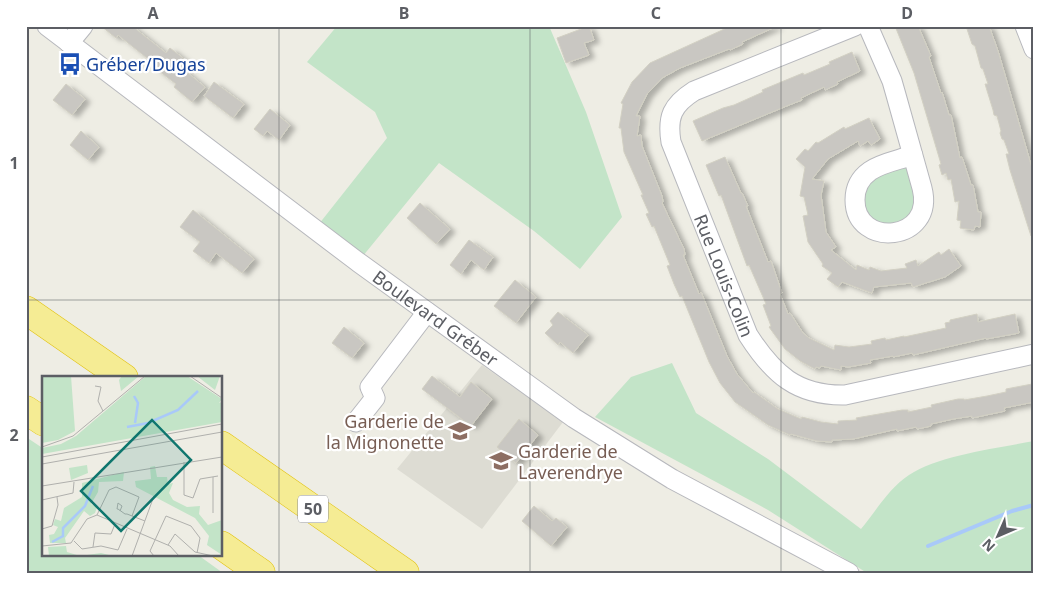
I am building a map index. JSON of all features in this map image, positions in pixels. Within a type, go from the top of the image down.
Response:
[{"type":"highway","points":[[26,310],[121,376]]},
{"type":"highway","points":[[26,410],[42,421]]},
{"type":"highway","name":"50","points":[[222,446],[405,573]]},
{"type":"highway","points":[[222,546],[261,573]]},
{"type":"street","name":"Boulevard Gréber","points":[[47,26],[322,235],[574,418],[672,479],[849,573]]},
{"type":"street","points":[[69,43],[83,26]]},
{"type":"street","name":"Rue Louis-Colin","points":[[855,26],[694,91],[679,102],[670,117],[671,142],[748,335],[760,354],[790,382],[831,395],[845,395],[1034,354]]},
{"type":"street","points":[[868,26],[892,81],[913,155]]},
{"type":"street","points":[[1026,26],[1034,49]]},
{"type":"street","points":[[356,422],[375,398],[370,387],[427,312]]},
{"type":"shaded area","points":[[482,365],[563,422],[482,529],[397,469]]},
{"type":"green space","points":[[337,26],[549,26],[586,112],[622,217],[580,269],[534,231],[439,163],[358,262],[315,229],[387,138],[375,112],[307,62]]},
{"type":"green space","points":[[913,155],[919,217],[878,232],[855,193],[857,186]]},
{"type":"green space","points":[[672,363],[696,413],[768,459],[861,529],[895,486],[922,468],[952,457],[1034,441],[1034,573],[867,573],[768,510],[595,417],[631,377]]},
{"type":"green space","points":[[26,437],[42,448],[42,556],[199,556],[223,573],[26,573]]},
{"type":"building","points":[[101,26],[132,26],[166,53],[170,48],[188,62],[183,69],[205,87],[192,102],[174,87],[176,84],[155,68],[157,66],[118,35],[116,38]]},
{"type":"building","points":[[589,26],[594,40],[584,43],[589,55],[566,63],[557,38]]},
{"type":"building","points":[[731,26],[777,26],[742,42],[743,44],[730,50],[680,68],[662,78],[647,94],[636,116],[640,116],[637,136],[641,135],[642,146],[662,196],[662,203],[684,249],[685,255],[683,255],[699,294],[701,292],[727,356],[737,374],[753,393],[778,409],[801,419],[802,417],[838,424],[838,421],[857,420],[856,418],[902,410],[908,410],[908,412],[958,399],[964,400],[1006,392],[1006,389],[1032,384],[1034,385],[1034,402],[1004,408],[1005,411],[972,418],[972,416],[953,419],[917,429],[916,427],[897,431],[897,429],[853,439],[832,440],[832,442],[790,435],[768,425],[735,402],[720,383],[709,362],[682,296],[680,297],[674,284],[667,266],[670,265],[654,226],[652,227],[646,214],[649,213],[641,195],[643,195],[624,152],[621,128],[619,128],[623,104],[621,103],[632,82],[650,63]]},
{"type":"building","points":[[895,26],[918,26],[931,56],[929,57],[941,93],[949,115],[951,115],[960,158],[962,157],[971,185],[973,185],[978,212],[981,212],[980,227],[975,226],[974,230],[960,228],[961,221],[957,220],[959,201],[955,202],[951,179],[948,180],[946,173],[942,175],[939,165],[941,164],[914,73]]},
{"type":"building","points":[[966,26],[989,26],[998,51],[1034,175],[1034,236],[1031,236],[1010,170],[1006,154],[1009,154],[1002,139],[997,116],[994,115],[985,84],[988,84]]},
{"type":"building","points":[[852,52],[860,71],[825,90],[824,87],[801,98],[802,100],[702,141],[693,121],[763,92],[762,90],[830,64],[829,62]]},
{"type":"building","points":[[214,82],[244,104],[233,118],[204,96]]},
{"type":"building","points":[[66,84],[85,99],[72,115],[53,100]]},
{"type":"building","points":[[270,109],[290,125],[279,140],[267,131],[263,136],[254,129]]},
{"type":"building","points":[[869,118],[880,139],[871,145],[868,141],[860,146],[858,141],[828,159],[812,179],[824,181],[821,195],[826,232],[836,247],[831,250],[856,270],[857,265],[869,270],[870,267],[881,271],[907,268],[905,264],[916,260],[918,266],[939,252],[941,255],[949,249],[961,266],[945,277],[913,287],[911,283],[874,287],[872,293],[842,282],[838,287],[827,279],[832,273],[822,266],[823,264],[808,242],[803,216],[808,215],[804,197],[800,196],[805,167],[796,159],[805,149],[808,151],[816,142],[818,143],[844,127],[845,129]]},
{"type":"building","points":[[81,131],[99,147],[88,160],[70,145]]},
{"type":"building","points":[[725,157],[748,206],[746,206],[768,262],[771,261],[782,293],[780,294],[788,314],[790,313],[803,333],[809,338],[834,350],[835,345],[849,347],[872,344],[871,341],[904,337],[946,328],[945,323],[950,322],[950,320],[977,314],[978,322],[1015,314],[1019,333],[986,338],[913,355],[912,353],[870,360],[871,363],[848,367],[841,366],[841,370],[821,366],[815,369],[800,361],[785,349],[769,327],[771,326],[763,305],[766,304],[749,265],[747,266],[721,195],[719,196],[706,165]]},
{"type":"building","points":[[420,203],[450,229],[436,244],[407,218]]},
{"type":"building","points":[[193,210],[254,259],[242,273],[216,253],[209,263],[193,251],[200,242],[180,227]]},
{"type":"building","points":[[469,240],[493,257],[484,270],[471,260],[461,274],[450,265]]},
{"type":"building","points":[[515,280],[536,297],[516,323],[494,306]]},
{"type":"building","points":[[558,312],[588,335],[573,353],[560,342],[558,345],[545,333],[553,325],[550,321]]},
{"type":"building","points":[[344,327],[364,343],[352,358],[332,343]]},
{"type":"building","points":[[432,376],[460,397],[471,382],[492,399],[471,426],[422,389]]},
{"type":"building","points":[[519,419],[538,435],[516,463],[497,447]]},
{"type":"building","points":[[534,506],[552,521],[556,518],[567,527],[551,546],[522,521]]},
{"type":"waterway","points":[[928,546],[1012,511],[1034,505]]},
{"type":"place","name":"Gréber/Dugas","points":[[70,64]]},
{"type":"place","name":"Garderie de la Mignonette","points":[[460,431]]},
{"type":"place","name":"Garderie de Laverendrye","points":[[501,461]]}]
